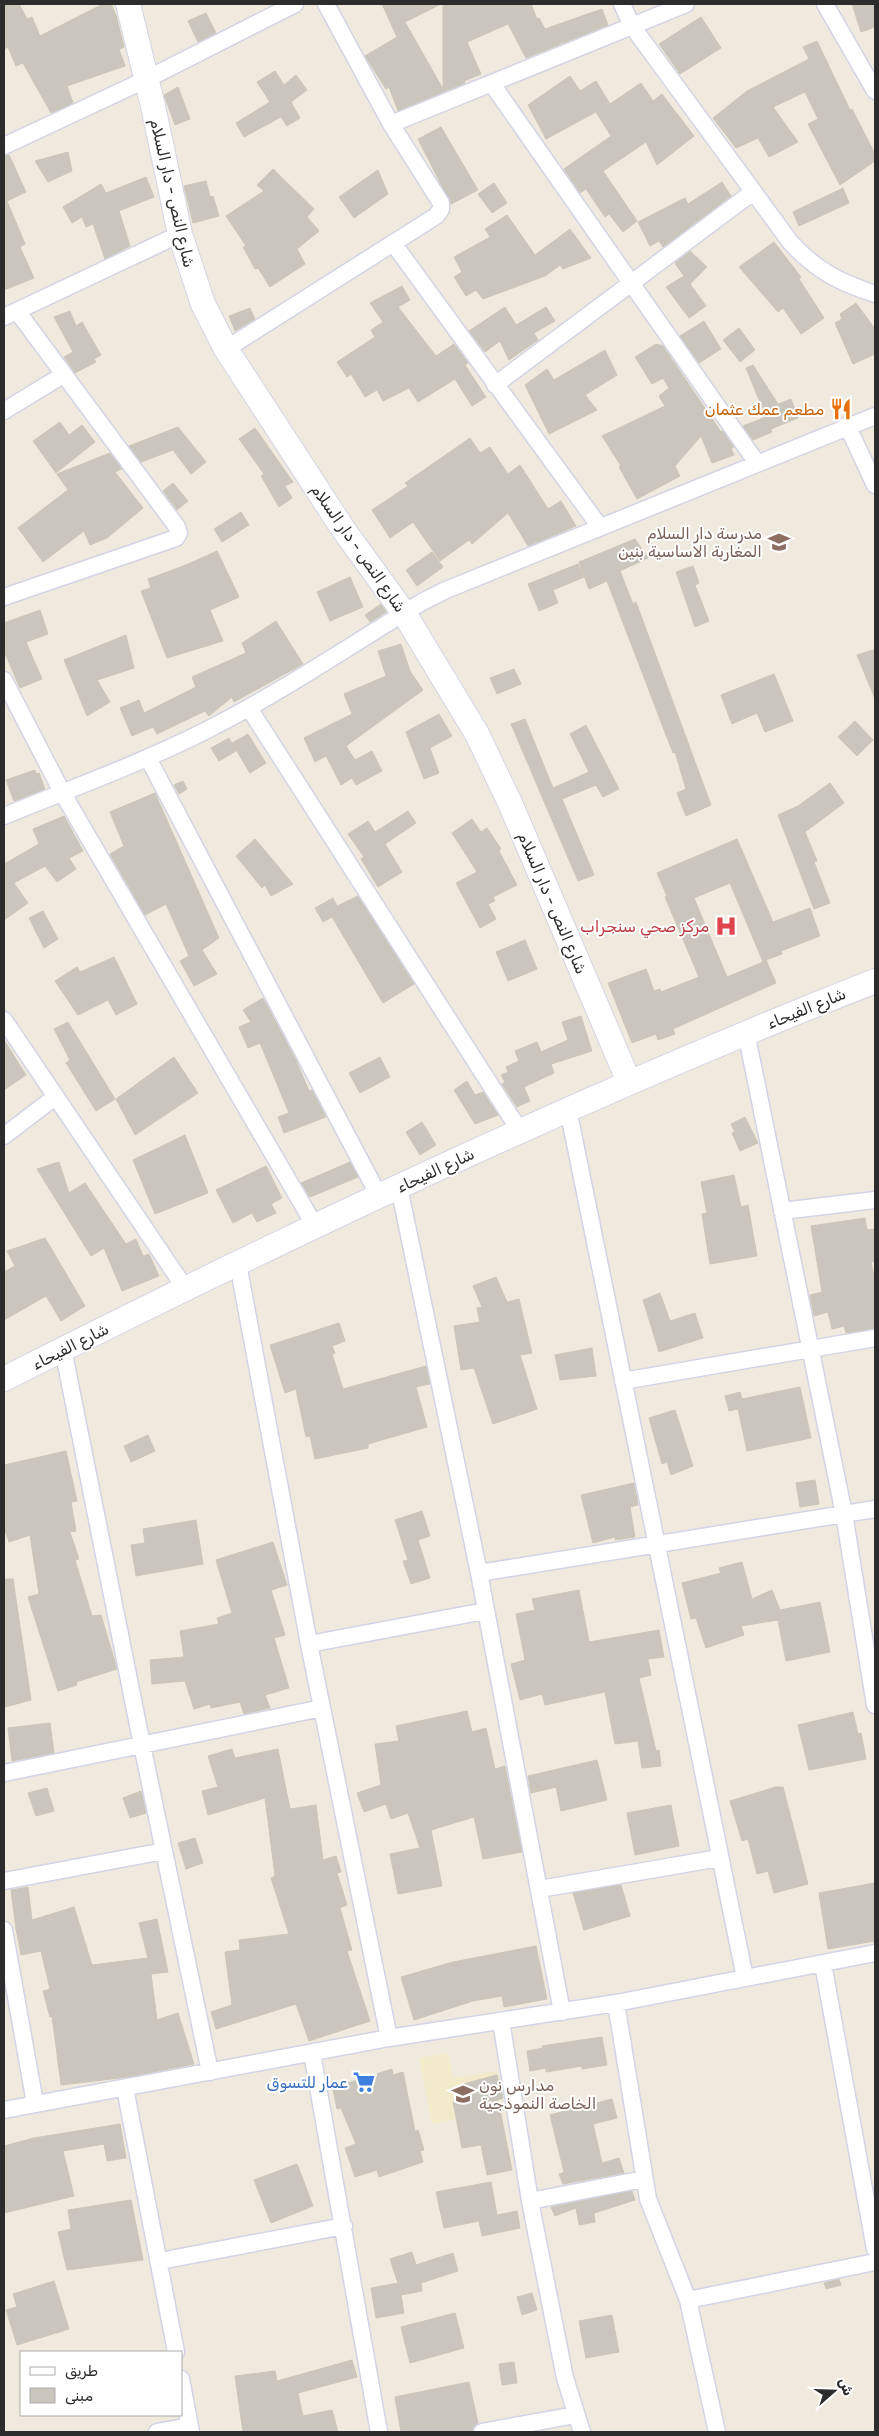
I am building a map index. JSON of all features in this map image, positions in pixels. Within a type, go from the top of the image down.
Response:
[{"type":"street","name":"شارع النص - دار السلام","points":[[128,4],[147,79],[180,234],[203,304],[226,349],[343,529],[404,613],[477,734],[510,803],[629,1082]]},
{"type":"street","points":[[4,146],[147,79],[295,4]]},
{"type":"street","points":[[226,349],[436,216],[441,210],[441,203],[391,124],[326,4]]},
{"type":"street","points":[[622,4],[632,26],[753,192],[804,257],[820,270],[842,283],[875,294]]},
{"type":"street","points":[[391,124],[686,4]]},
{"type":"street","points":[[825,4],[875,91]]},
{"type":"street","points":[[492,84],[757,463]]},
{"type":"street","points":[[495,385],[753,192]]},
{"type":"street","points":[[4,597],[176,538],[179,533],[177,527],[63,375],[10,314],[180,234]]},
{"type":"street","points":[[393,243],[495,385],[600,526]]},
{"type":"street","points":[[4,411],[63,375]]},
{"type":"street","points":[[4,816],[148,758],[249,708],[404,613],[446,590],[875,416]]},
{"type":"street","points":[[847,426],[875,485]]},
{"type":"street","points":[[4,680],[62,792],[315,1226]]},
{"type":"street","points":[[249,708],[520,1131]]},
{"type":"street","points":[[148,758],[389,1191],[479,1573],[562,2012]]},
{"type":"street","name":"شارع الفيحاء","points":[[4,1379],[185,1288],[389,1191],[568,1109],[746,1032],[875,981]]},
{"type":"street","points":[[4,1020],[185,1288]]},
{"type":"street","points":[[746,1032],[809,1350],[844,1514],[875,1705]]},
{"type":"street","points":[[4,1136],[55,1097]]},
{"type":"street","points":[[568,1109],[719,1858],[745,1978]]},
{"type":"street","points":[[782,1211],[875,1200]]},
{"type":"street","points":[[238,1264],[309,1644],[389,2038]]},
{"type":"street","points":[[623,1381],[875,1338]]},
{"type":"street","points":[[64,1349],[142,1745],[210,2072]]},
{"type":"street","points":[[479,1573],[655,1543],[875,1509]]},
{"type":"street","points":[[309,1644],[485,1611]]},
{"type":"street","points":[[4,1773],[322,1708]]},
{"type":"street","points":[[4,1880],[164,1850]]},
{"type":"street","points":[[540,1889],[719,1858]]},
{"type":"street","points":[[4,1930],[35,2103]]},
{"type":"street","points":[[4,2110],[389,2038],[616,2003],[875,1953]]},
{"type":"street","points":[[823,1964],[875,2249]]},
{"type":"street","points":[[616,2003],[644,2179],[654,2217],[688,2300],[717,2432]]},
{"type":"street","points":[[501,2021],[530,2201],[565,2378],[575,2415],[582,2432]]},
{"type":"street","points":[[312,2053],[379,2432]]},
{"type":"street","points":[[125,2088],[160,2261],[176,2351]]},
{"type":"street","points":[[530,2201],[644,2179]]},
{"type":"street","points":[[160,2261],[344,2226]]},
{"type":"street","points":[[688,2300],[875,2262]]},
{"type":"street","points":[[158,2432],[190,2429],[182,2385]]},
{"type":"street","points":[[482,2432],[575,2415]]},
{"type":"shaded area","name":"مدارس نون الخاصة النموذجية","points":[[448,2053],[453,2078],[496,2071],[502,2109],[432,2124],[419,2058]]},
{"type":"building","points":[[4,4],[19,4],[27,19],[32,17],[40,36],[103,4],[111,4],[116,15],[124,47],[119,49],[125,66],[67,86],[73,103],[51,113],[23,63],[16,66],[8,47],[4,49]]},
{"type":"building","points":[[382,4],[441,4],[405,22],[443,89],[443,4],[531,4],[537,19],[539,18],[545,29],[602,9],[608,25],[526,58],[508,24],[467,42],[481,74],[464,81],[465,83],[398,111],[389,87],[386,89],[365,56],[397,37]]},
{"type":"building","points":[[852,4],[875,4],[875,27],[861,32]]},
{"type":"building","points":[[206,13],[216,33],[198,42],[188,21]]},
{"type":"building","points":[[701,17],[721,48],[680,74],[659,44]]},
{"type":"building","points":[[817,41],[850,110],[852,109],[875,154],[875,161],[840,185],[808,124],[818,119],[805,92],[773,107],[798,142],[769,157],[758,138],[736,148],[713,118],[747,91],[809,59],[803,47]]},
{"type":"building","points":[[275,71],[284,85],[296,75],[307,90],[291,102],[300,118],[287,126],[281,117],[244,137],[236,123],[270,102],[257,82]]},
{"type":"building","points":[[570,76],[580,91],[596,81],[610,104],[641,83],[653,101],[662,94],[694,136],[657,165],[646,142],[603,171],[637,221],[623,232],[609,214],[605,217],[586,189],[580,193],[564,169],[611,136],[596,112],[546,139],[528,105]]},
{"type":"building","points":[[178,87],[190,119],[175,125],[164,95]]},
{"type":"building","points":[[441,127],[478,190],[451,204],[418,139]]},
{"type":"building","points":[[68,152],[72,171],[48,182],[35,161]]},
{"type":"building","points":[[9,155],[26,192],[7,201],[25,244],[20,247],[34,278],[4,290],[4,156]]},
{"type":"building","points":[[273,169],[314,209],[307,217],[319,231],[297,249],[305,264],[270,287],[258,268],[255,269],[243,247],[246,246],[226,216],[264,191],[257,185]]},
{"type":"building","points":[[378,170],[388,194],[354,218],[339,197]]},
{"type":"building","points":[[146,177],[154,197],[119,211],[130,246],[105,259],[93,224],[86,227],[82,217],[72,223],[63,207],[101,184],[106,193]]},
{"type":"building","points":[[206,181],[210,197],[213,196],[219,216],[193,223],[184,186]]},
{"type":"building","points":[[722,182],[731,196],[663,247],[659,241],[650,246],[638,222],[685,198],[688,204]]},
{"type":"building","points":[[494,183],[507,203],[492,213],[478,194]]},
{"type":"building","points":[[843,188],[849,203],[799,226],[793,212]]},
{"type":"building","points":[[507,215],[535,255],[570,229],[591,258],[563,269],[560,265],[545,276],[483,299],[476,290],[466,296],[454,277],[462,272],[454,257],[490,237],[485,229]]},
{"type":"building","points":[[774,242],[801,277],[799,279],[824,318],[801,334],[783,308],[778,312],[739,267]]},
{"type":"building","points":[[690,251],[707,267],[690,284],[706,306],[689,318],[666,287],[684,276],[675,263]]},
{"type":"building","points":[[402,286],[410,300],[398,307],[436,356],[454,344],[468,363],[465,365],[486,397],[472,406],[455,379],[418,402],[409,388],[383,401],[377,390],[365,397],[351,374],[347,377],[337,362],[375,337],[371,330],[383,322],[370,303]]},
{"type":"building","points":[[856,303],[875,329],[875,354],[853,364],[835,323],[842,319],[840,314]]},
{"type":"building","points":[[505,307],[516,325],[546,307],[555,321],[534,333],[538,340],[509,360],[500,341],[485,352],[469,331]]},
{"type":"building","points":[[250,308],[255,319],[235,331],[229,316]]},
{"type":"building","points":[[70,311],[76,326],[82,322],[101,355],[94,359],[96,362],[75,373],[64,357],[73,352],[54,317]]},
{"type":"building","points":[[704,321],[721,349],[699,363],[680,336]]},
{"type":"building","points":[[739,328],[755,350],[740,362],[723,340]]},
{"type":"building","points":[[656,344],[663,346],[721,432],[723,431],[734,447],[731,448],[734,455],[712,463],[701,436],[675,466],[680,476],[637,499],[619,467],[621,466],[602,436],[665,406],[659,396],[669,388],[663,378],[652,384],[635,357]]},
{"type":"building","points":[[605,350],[617,375],[585,395],[597,410],[549,434],[525,385],[547,369],[554,380]]},
{"type":"building","points":[[753,365],[778,404],[791,399],[798,418],[771,429],[746,368]]},
{"type":"building","points":[[766,417],[772,432],[753,440],[743,426]]},
{"type":"building","points":[[60,422],[69,435],[82,425],[95,442],[56,473],[33,441]]},
{"type":"building","points":[[178,427],[206,462],[191,474],[173,450],[141,462],[129,446]]},
{"type":"building","points":[[255,428],[293,482],[285,486],[292,498],[279,507],[261,476],[264,474],[239,439]]},
{"type":"building","points":[[470,438],[480,453],[490,447],[508,474],[520,465],[548,509],[561,501],[576,526],[528,546],[508,513],[472,544],[469,540],[440,561],[413,522],[390,538],[372,510],[408,486],[405,483]]},
{"type":"building","points":[[110,453],[122,469],[115,472],[143,508],[107,538],[90,545],[84,531],[43,562],[18,528],[68,490],[57,474]]},
{"type":"building","points":[[173,483],[188,501],[177,510],[163,491]]},
{"type":"building","points":[[241,512],[249,525],[222,542],[214,529]]},
{"type":"building","points":[[635,539],[648,558],[620,571],[633,604],[636,602],[711,805],[686,816],[677,793],[686,789],[675,752],[673,753],[607,581],[589,589],[579,562]]},
{"type":"building","points":[[217,551],[239,597],[210,610],[223,641],[167,658],[141,591],[151,588],[148,579]]},
{"type":"building","points":[[432,552],[443,567],[417,586],[406,570]]},
{"type":"building","points":[[578,564],[584,577],[553,590],[558,603],[539,611],[528,584]]},
{"type":"building","points":[[693,566],[699,583],[695,585],[709,621],[695,627],[676,572]]},
{"type":"building","points":[[350,577],[363,607],[330,621],[317,592]]},
{"type":"building","points":[[381,604],[386,612],[370,622],[365,615]]},
{"type":"building","points":[[40,610],[48,634],[26,642],[42,679],[20,688],[4,651],[4,623]]},
{"type":"building","points":[[276,621],[303,664],[234,702],[232,697],[209,716],[205,711],[157,734],[153,727],[132,736],[120,708],[139,700],[144,713],[196,687],[192,677],[246,653],[242,643]]},
{"type":"building","points":[[126,635],[134,668],[97,680],[110,702],[87,716],[64,660]]},
{"type":"building","points":[[401,644],[410,671],[423,690],[346,746],[355,760],[372,751],[382,771],[356,785],[352,778],[341,785],[326,756],[315,762],[304,738],[352,714],[344,694],[386,676],[378,651]]},
{"type":"building","points":[[873,650],[875,659],[875,699],[857,655]]},
{"type":"building","points":[[514,669],[521,684],[497,694],[490,678]]},
{"type":"building","points":[[774,674],[793,721],[765,732],[757,713],[732,724],[721,695]]},
{"type":"building","points":[[439,714],[452,736],[430,748],[439,773],[424,779],[406,732]]},
{"type":"building","points":[[525,719],[553,788],[589,772],[570,734],[586,725],[619,789],[603,797],[596,785],[562,799],[594,875],[578,881],[511,724]]},
{"type":"building","points":[[855,721],[873,740],[857,756],[838,737]]},
{"type":"building","points":[[248,734],[266,763],[250,773],[232,743]]},
{"type":"building","points":[[229,738],[236,751],[219,761],[211,748]]},
{"type":"building","points":[[35,770],[36,774],[39,773],[45,789],[14,801],[6,780]]},
{"type":"building","points":[[183,781],[187,789],[179,794],[174,785]]},
{"type":"building","points":[[830,783],[844,803],[805,832],[817,861],[814,862],[830,903],[814,909],[778,815],[798,806]]},
{"type":"building","points":[[155,793],[219,938],[202,950],[217,974],[194,986],[180,961],[189,956],[166,904],[145,915],[110,854],[124,846],[110,812]]},
{"type":"building","points":[[408,811],[416,823],[385,844],[402,872],[378,887],[361,859],[364,857],[348,834],[368,821],[375,832]]},
{"type":"building","points":[[64,816],[83,851],[69,858],[76,869],[57,882],[45,866],[14,883],[28,903],[4,920],[4,864],[39,844],[33,829]]},
{"type":"building","points":[[472,819],[481,832],[487,828],[501,849],[499,851],[517,885],[493,897],[495,901],[488,904],[496,919],[480,928],[456,883],[477,872],[452,833]]},
{"type":"building","points":[[255,839],[293,884],[271,896],[265,885],[262,888],[236,856]]},
{"type":"building","points":[[737,839],[773,922],[810,908],[820,936],[781,951],[782,954],[766,960],[776,983],[673,1029],[675,1034],[658,1040],[656,1034],[632,1043],[608,983],[646,969],[654,991],[660,989],[661,992],[699,977],[665,897],[667,896],[657,873]],"holes":[[[730,883],[763,962],[727,977],[694,898]]]},
{"type":"building","points":[[358,896],[414,984],[383,1003],[332,917],[323,922],[315,908],[333,898],[337,906]]},
{"type":"building","points":[[43,911],[58,939],[44,948],[29,918]]},
{"type":"building","points":[[525,940],[537,969],[508,981],[496,952]]},
{"type":"building","points":[[114,957],[137,1004],[116,1015],[108,1000],[78,1015],[55,981],[77,967],[80,972]]},
{"type":"building","points":[[263,998],[295,1058],[309,1091],[312,1090],[326,1117],[284,1133],[278,1117],[289,1113],[260,1043],[248,1048],[239,1027],[251,1022],[243,1010]]},
{"type":"building","points":[[581,1016],[592,1051],[551,1064],[554,1073],[524,1087],[530,1101],[517,1107],[502,1084],[505,1082],[501,1075],[508,1072],[506,1067],[519,1061],[515,1051],[537,1042],[541,1052],[568,1040],[562,1022]]},
{"type":"building","points":[[68,1022],[115,1099],[96,1111],[66,1063],[70,1060],[54,1029]]},
{"type":"building","points":[[4,1040],[26,1075],[4,1090]]},
{"type":"building","points":[[174,1057],[198,1093],[135,1135],[116,1099]]},
{"type":"building","points":[[380,1057],[390,1077],[360,1093],[349,1073]]},
{"type":"building","points":[[467,1081],[475,1095],[483,1092],[498,1115],[475,1124],[454,1090]]},
{"type":"building","points":[[745,1117],[758,1143],[740,1151],[732,1133],[735,1132],[731,1124]]},
{"type":"building","points":[[422,1122],[436,1145],[420,1155],[406,1132]]},
{"type":"building","points":[[185,1135],[208,1193],[155,1214],[133,1160]]},
{"type":"building","points":[[59,1162],[69,1193],[85,1183],[126,1244],[136,1239],[143,1256],[149,1254],[159,1276],[122,1291],[104,1248],[91,1256],[37,1169]]},
{"type":"building","points":[[350,1162],[358,1177],[310,1197],[301,1183]]},
{"type":"building","points":[[266,1166],[282,1198],[271,1204],[276,1213],[257,1222],[252,1213],[233,1223],[216,1190]]},
{"type":"building","points":[[734,1175],[741,1207],[748,1205],[757,1256],[710,1264],[702,1214],[707,1213],[701,1182]]},
{"type":"building","points":[[865,1218],[867,1230],[875,1229],[875,1261],[871,1262],[875,1281],[875,1328],[846,1333],[844,1326],[832,1329],[828,1312],[814,1316],[810,1295],[822,1292],[811,1226]]},
{"type":"building","points":[[45,1238],[85,1306],[61,1321],[46,1296],[4,1320],[4,1272],[15,1266],[7,1251]]},
{"type":"building","points":[[496,1277],[507,1302],[519,1299],[532,1353],[520,1355],[537,1409],[493,1424],[474,1368],[461,1370],[454,1326],[480,1322],[477,1308],[482,1307],[473,1286]]},
{"type":"building","points":[[660,1293],[670,1321],[695,1313],[703,1338],[659,1352],[643,1300]]},
{"type":"building","points":[[339,1323],[345,1341],[332,1346],[335,1353],[332,1354],[343,1389],[426,1366],[430,1384],[416,1387],[427,1427],[368,1444],[368,1448],[315,1459],[310,1436],[306,1437],[296,1389],[285,1393],[270,1345]]},
{"type":"building","points":[[592,1348],[596,1376],[560,1380],[555,1355]]},
{"type":"building","points":[[800,1387],[811,1438],[747,1451],[738,1409],[729,1411],[725,1396],[740,1392],[742,1399]]},
{"type":"building","points":[[675,1410],[693,1466],[671,1475],[667,1462],[662,1464],[649,1418]]},
{"type":"building","points":[[148,1435],[155,1451],[131,1462],[124,1446]]},
{"type":"building","points":[[66,1451],[77,1501],[71,1502],[76,1531],[70,1532],[79,1559],[75,1560],[92,1616],[101,1615],[117,1669],[76,1682],[77,1685],[58,1691],[28,1597],[39,1594],[30,1535],[9,1542],[4,1528],[4,1465]]},
{"type":"building","points":[[815,1480],[819,1504],[800,1507],[796,1483]]},
{"type":"building","points":[[634,1483],[638,1505],[630,1507],[635,1537],[615,1540],[615,1537],[593,1543],[581,1495]]},
{"type":"building","points":[[422,1511],[430,1536],[418,1540],[430,1578],[411,1584],[403,1561],[408,1560],[395,1520]]},
{"type":"building","points":[[196,1520],[203,1564],[136,1576],[131,1545],[145,1543],[143,1529]]},
{"type":"building","points":[[273,1542],[287,1585],[271,1590],[285,1635],[274,1638],[289,1688],[265,1695],[270,1708],[244,1714],[240,1702],[211,1708],[210,1704],[194,1709],[185,1681],[152,1684],[150,1660],[184,1657],[180,1631],[219,1624],[217,1618],[232,1613],[216,1560]]},
{"type":"building","points":[[742,1562],[752,1599],[772,1590],[780,1610],[820,1602],[830,1652],[786,1661],[778,1620],[741,1626],[744,1635],[706,1648],[696,1618],[691,1619],[682,1583],[721,1573],[719,1568]]},
{"type":"building","points":[[4,1579],[13,1579],[31,1700],[5,1707]]},
{"type":"building","points":[[579,1590],[589,1642],[659,1630],[664,1657],[648,1659],[651,1675],[639,1678],[656,1751],[659,1750],[661,1766],[642,1768],[638,1741],[615,1744],[605,1692],[545,1705],[542,1694],[520,1700],[511,1664],[525,1660],[516,1614],[535,1610],[532,1599]]},
{"type":"building","points":[[467,1711],[472,1732],[486,1728],[495,1769],[505,1766],[522,1852],[483,1859],[474,1817],[431,1830],[442,1886],[398,1894],[390,1854],[420,1848],[408,1813],[391,1819],[386,1804],[364,1812],[357,1793],[381,1785],[375,1744],[399,1741],[396,1726]]},
{"type":"building","points":[[853,1712],[858,1734],[861,1733],[866,1759],[809,1770],[798,1725]]},
{"type":"building","points":[[50,1723],[54,1753],[12,1761],[8,1728]]},
{"type":"building","points":[[232,1749],[235,1758],[278,1749],[290,1809],[316,1805],[323,1860],[336,1856],[341,1872],[337,1873],[347,1905],[340,1908],[352,1950],[347,1951],[370,2021],[309,2041],[296,2004],[216,2029],[211,2012],[232,2005],[225,1952],[240,1950],[239,1940],[289,1934],[271,1878],[275,1876],[265,1798],[208,1815],[202,1791],[218,1787],[208,1756]]},
{"type":"building","points":[[597,1760],[607,1800],[561,1811],[556,1787],[531,1793],[528,1776]]},
{"type":"building","points":[[776,1787],[783,1787],[808,1884],[774,1893],[768,1871],[757,1874],[748,1839],[742,1841],[730,1801]]},
{"type":"building","points":[[47,1788],[54,1811],[36,1816],[28,1793]]},
{"type":"building","points":[[141,1791],[146,1813],[130,1818],[123,1798]]},
{"type":"building","points":[[671,1805],[679,1846],[635,1855],[627,1813]]},
{"type":"building","points":[[195,1838],[203,1863],[186,1869],[178,1843]]},
{"type":"building","points":[[875,1883],[875,1941],[828,1949],[819,1893]]},
{"type":"building","points":[[621,1885],[630,1916],[584,1930],[573,1893]]},
{"type":"building","points":[[28,1887],[32,1920],[74,1907],[92,1965],[148,1958],[139,1923],[157,1919],[168,1972],[151,1974],[157,2020],[178,2013],[194,2064],[128,2077],[61,2085],[52,2016],[50,2017],[43,1991],[50,1989],[41,1951],[21,1955],[16,1929],[11,1890]]},
{"type":"building","points":[[536,1946],[547,1999],[504,2007],[502,1996],[473,2001],[414,2020],[401,1977],[453,1962]]},
{"type":"building","points":[[602,2037],[607,2065],[582,2069],[582,2066],[546,2072],[546,2068],[530,2071],[527,2051],[543,2048],[542,2046]]},
{"type":"building","points":[[392,2069],[393,2075],[403,2072],[415,2131],[418,2130],[424,2150],[420,2151],[423,2162],[379,2177],[377,2170],[355,2177],[345,2148],[356,2144],[341,2108],[337,2109],[333,2089],[349,2086],[348,2083]]},
{"type":"building","points":[[497,2075],[503,2098],[498,2100],[512,2170],[487,2175],[481,2145],[462,2148],[453,2102],[467,2099],[463,2084]]},
{"type":"building","points":[[612,2099],[617,2118],[593,2124],[602,2163],[619,2158],[624,2173],[563,2184],[559,2174],[564,2172],[550,2115]]},
{"type":"building","points":[[120,2124],[126,2158],[107,2161],[104,2144],[63,2151],[74,2196],[4,2213],[4,2146],[34,2138]]},
{"type":"building","points":[[297,2164],[313,2206],[271,2223],[254,2180]]},
{"type":"building","points":[[491,2182],[497,2215],[517,2211],[520,2228],[482,2236],[479,2221],[444,2228],[436,2192]]},
{"type":"building","points":[[632,2191],[635,2200],[594,2213],[595,2222],[579,2225],[576,2208],[555,2216],[551,2207]]},
{"type":"building","points":[[131,2200],[143,2260],[67,2270],[58,2232],[71,2229],[68,2210]]},
{"type":"building","points":[[412,2252],[416,2265],[453,2253],[458,2271],[421,2283],[422,2291],[401,2295],[404,2313],[376,2318],[371,2288],[398,2283],[390,2259]]},
{"type":"building","points":[[839,2279],[841,2285],[826,2289],[824,2283]]},
{"type":"building","points":[[54,2281],[69,2329],[17,2345],[6,2310],[17,2307],[13,2294]]},
{"type":"building","points":[[532,2293],[537,2310],[522,2315],[517,2297]]},
{"type":"building","points":[[455,2313],[464,2348],[410,2363],[401,2327]]},
{"type":"building","points":[[612,2315],[619,2352],[586,2358],[579,2321]]},
{"type":"building","points":[[352,2360],[357,2377],[298,2393],[303,2416],[332,2410],[338,2432],[243,2432],[235,2376],[275,2371],[277,2381]]},
{"type":"building","points":[[514,2362],[517,2383],[502,2385],[499,2364]]},
{"type":"building","points":[[469,2382],[478,2423],[472,2432],[401,2432],[395,2397]]},
{"type":"place","name":"مطعم عمك عثمان","points":[[841,409]]},
{"type":"place","name":"مدرسة دار السلام المغاربة الاساسية بنين","points":[[779,542]]},
{"type":"place","name":"مركز صحي سنجراب","points":[[726,926]]},
{"type":"place","name":"عمار للتسوق","points":[[364,2082]]},
{"type":"place","name":"مدارس نون الخاصة النموذجية","points":[[463,2094]]}]
